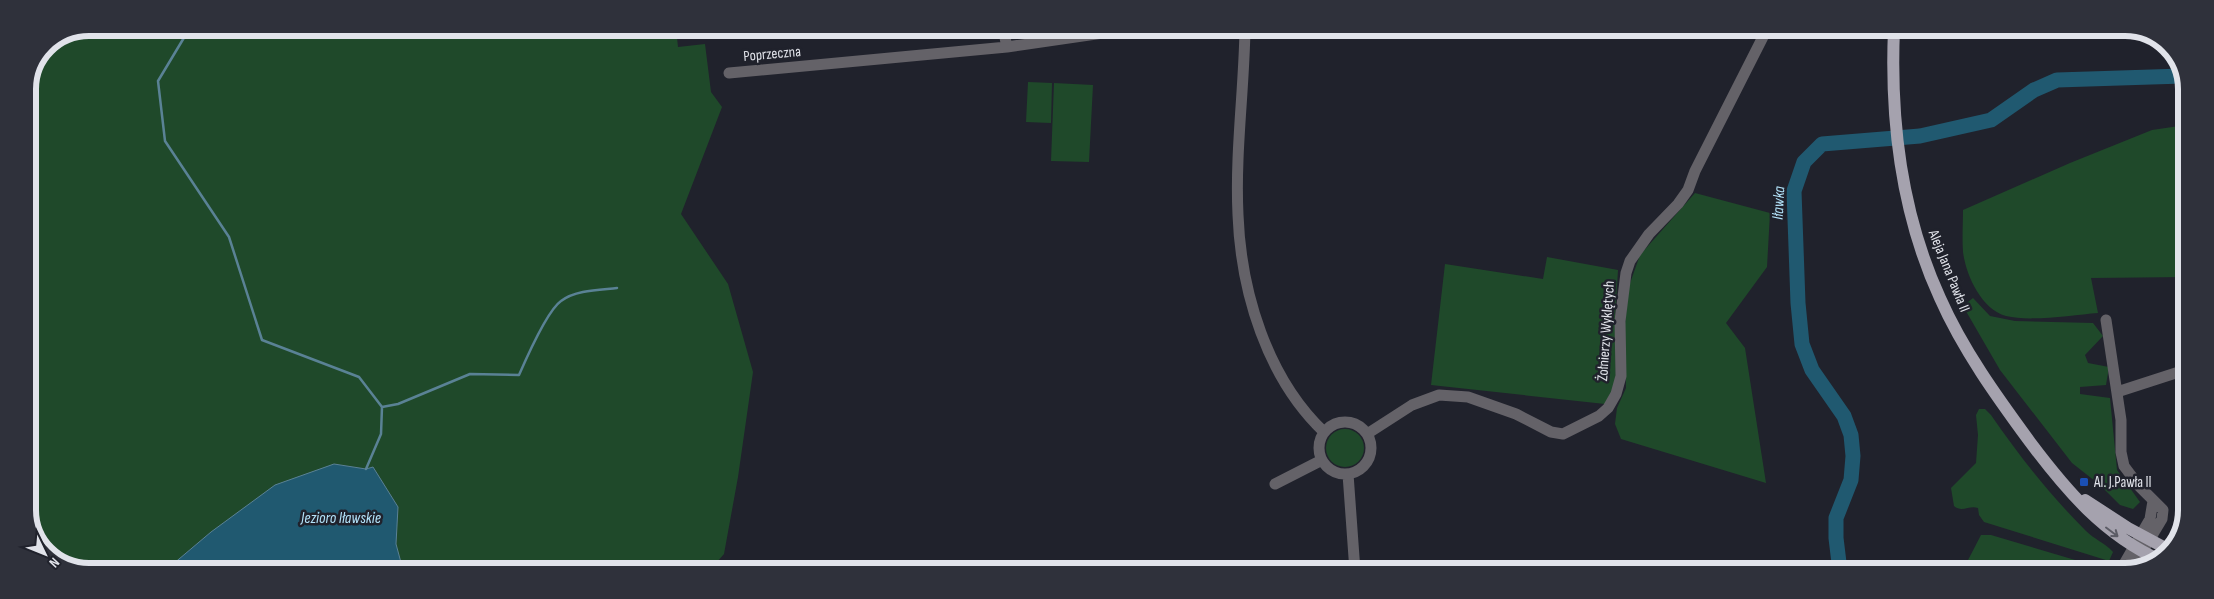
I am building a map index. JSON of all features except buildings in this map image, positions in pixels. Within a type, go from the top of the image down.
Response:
[{"type":"main road","name":"Aleja Jana Pawła II","points":[[1894,36],[1893,96],[1896,143],[1902,179],[1917,238],[1940,299],[1978,368],[2042,458],[2094,517],[2142,544],[2153,554]]},
{"type":"main road","name":"Aleja Jana Pawła II","points":[[2142,544],[2161,548]]},
{"type":"street","points":[[1005,36],[1007,47]]},
{"type":"street","name":"Poprzeczna","points":[[729,73],[1007,47],[1083,36]]},
{"type":"street","points":[[1245,36],[1238,216],[1246,282],[1262,335],[1282,378],[1295,401],[1324,432]]},
{"type":"street","name":"Żołnierzy Wyklętych","points":[[1367,434],[1412,405],[1439,396],[1468,397],[1516,414],[1551,432],[1563,434],[1584,424],[1608,408],[1616,394],[1621,376],[1620,321],[1626,273],[1630,261],[1648,234],[1678,204],[1688,190],[1695,171],[1763,36]]},
{"type":"street","points":[[2106,320],[2121,420],[2121,452],[2124,466],[2139,486],[2160,506],[2163,515],[2127,563]]},
{"type":"street","points":[[2117,392],[2178,372]]},
{"type":"street","points":[[1344,421],[1357,424],[1367,434],[1371,444],[1370,456],[1363,467],[1348,474],[1339,474],[1328,468],[1322,460],[1319,445],[1324,432],[1332,425],[1344,421]]},
{"type":"street","points":[[1275,484],[1322,460]]},
{"type":"street","points":[[1348,474],[1354,563]]},
{"type":"street","points":[[2135,561],[2142,544]]},
{"type":"green space","points":[[89,36],[677,36],[678,47],[705,44],[711,92],[722,107],[681,214],[728,284],[753,372],[738,477],[724,554],[716,563],[401,563],[396,544],[398,507],[373,467],[366,469],[334,464],[211,532],[174,563],[79,562],[70,559],[70,529],[40,529],[36,514],[36,89],[40,69],[52,52],[69,40]]},
{"type":"green space","points":[[1028,82],[1052,83],[1051,123],[1026,122]]},
{"type":"green space","points":[[1054,83],[1093,85],[1089,162],[1051,161]]},
{"type":"green space","points":[[2178,126],[2178,277],[2091,278],[2098,313],[2016,318],[1997,312],[1989,306],[1976,290],[1967,271],[1963,252],[1963,210],[2070,163],[2152,130]]},
{"type":"green space","points":[[1695,193],[1770,213],[1767,267],[1726,323],[1745,348],[1766,483],[1621,439],[1615,424],[1617,408],[1626,388],[1625,324],[1629,286],[1640,255]]},
{"type":"green space","points":[[1547,257],[1618,270],[1615,320],[1616,384],[1605,404],[1431,385],[1445,264],[1543,279]]},
{"type":"green space","points":[[1973,298],[1990,316],[2015,321],[2093,323],[2103,336],[2085,355],[2088,363],[2109,367],[2106,385],[2080,387],[2080,394],[2110,398],[2117,470],[2140,502],[2133,509],[2120,505],[2100,485],[2072,463],[2000,370],[1963,306]]},
{"type":"green space","points":[[1979,409],[1985,409],[1991,415],[2013,446],[2060,504],[2089,534],[2113,552],[2109,561],[1984,522],[1979,515],[1978,508],[1960,509],[1954,506],[1951,488],[1976,463],[1978,435],[1976,415]]},
{"type":"green space","points":[[1345,429],[1358,435],[1364,448],[1358,461],[1345,467],[1332,461],[1326,448],[1332,435]]},
{"type":"green space","points":[[1981,535],[1991,535],[2085,563],[1967,563]]},
{"type":"water","name":"Jezioro Iławskie","points":[[334,464],[366,469],[373,467],[398,507],[396,544],[401,563],[174,563],[211,532],[275,485]]},
{"type":"waterway","points":[[185,36],[158,81],[165,141],[229,237],[262,340],[359,377],[382,407]]},
{"type":"waterway","name":"Iławka","points":[[1839,563],[1836,518],[1851,480],[1853,456],[1851,435],[1844,416],[1812,370],[1802,344],[1798,303],[1794,191],[1804,162],[1822,144],[1920,136],[1991,120],[2034,90],[2057,80],[2176,76]]},
{"type":"waterway","points":[[366,469],[381,434],[382,407],[398,404],[470,374],[519,375],[544,324],[561,301],[581,293],[617,288]]},
{"type":"place","name":"Al. J.Pawła II","points":[[2084,482]]}]
